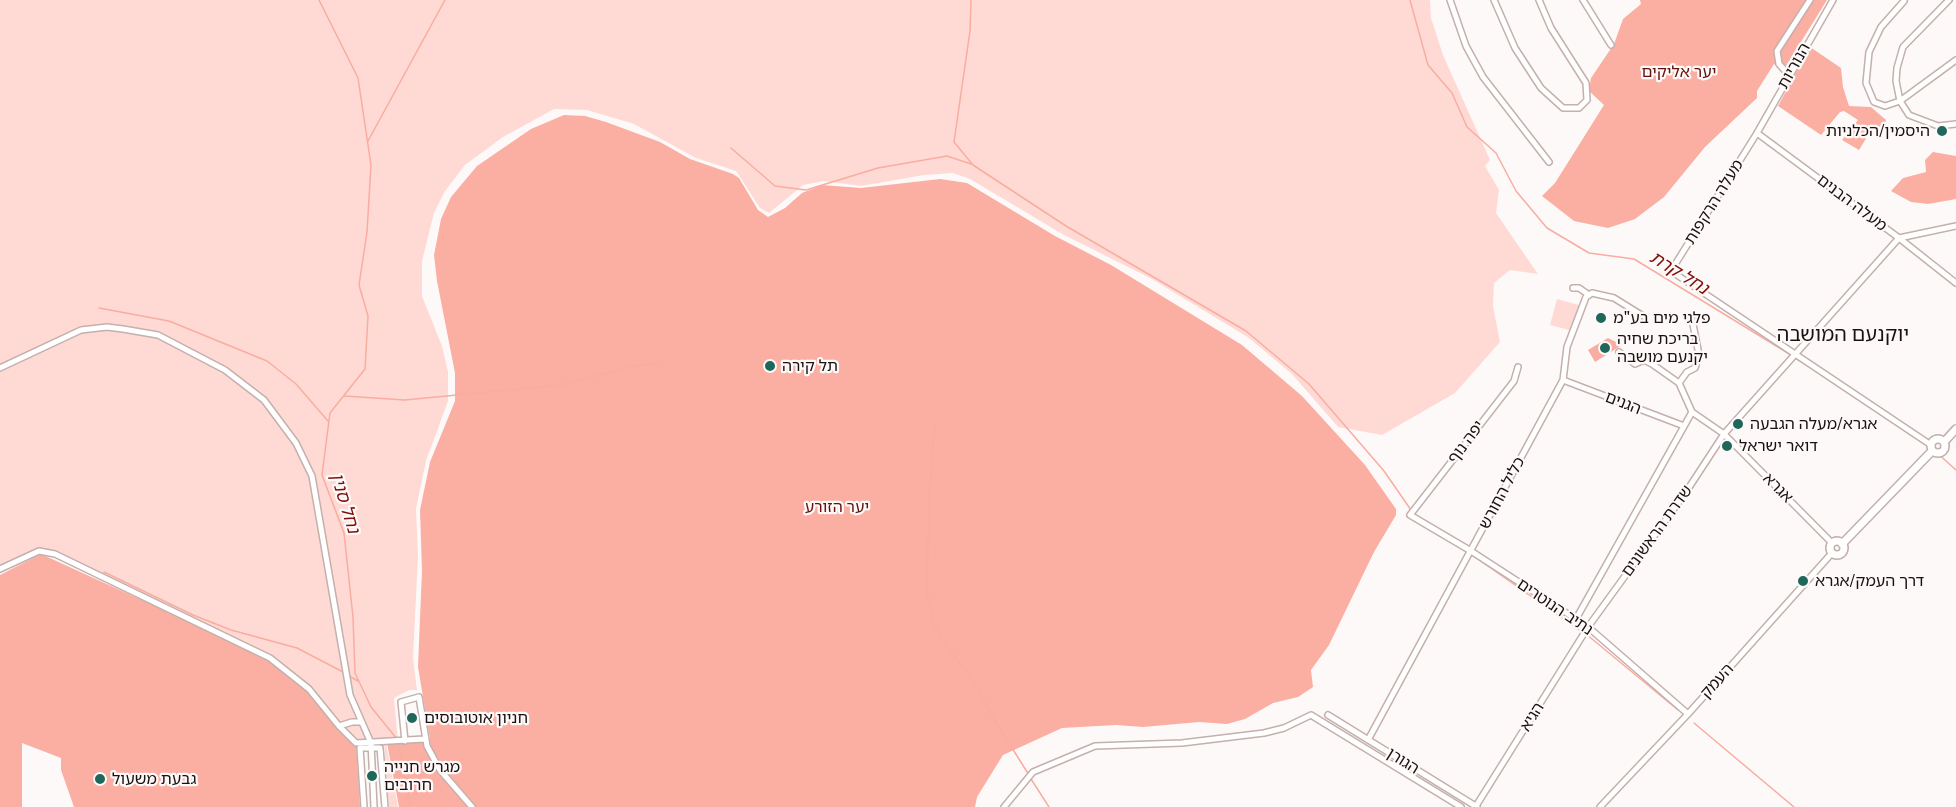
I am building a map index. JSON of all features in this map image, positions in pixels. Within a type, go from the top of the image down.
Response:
[{"type":"street","points":[[1450,0],[1466,46],[1483,77],[1549,162]]},
{"type":"street","points":[[1494,0],[1515,48],[1541,88],[1563,108],[1579,108],[1587,100],[1586,83],[1551,28],[1539,0]]},
{"type":"street","points":[[1583,0],[1611,45]]},
{"type":"street","points":[[1789,75],[1779,64],[1777,51],[1810,0]]},
{"type":"street","name":"הנוריות","points":[[1757,133],[1833,0]]},
{"type":"street","points":[[1949,0],[1903,47],[1897,68],[1899,101],[1905,110],[1916,119],[1938,126],[1956,124]]},
{"type":"street","points":[[1904,1],[1876,35],[1869,52],[1868,93],[1874,102],[1885,106],[1899,101],[1956,60]]},
{"type":"street","name":"מעלה הבנים","points":[[1757,133],[1899,238],[1956,226]]},
{"type":"street","name":"מעלה הרקפות","points":[[1757,133],[1671,271],[1796,353]]},
{"type":"street","points":[[1899,238],[1956,282]]},
{"type":"street","name":"שדרת הראשונים","points":[[1588,627],[1686,492],[1724,434],[1899,238]]},
{"type":"street","points":[[1573,288],[1579,288],[1589,295],[1592,293],[1614,298],[1643,315]]},
{"type":"street","name":"כליל החורש","points":[[1368,740],[1563,380],[1567,347],[1586,297],[1589,295]]},
{"type":"street","points":[[1679,383],[1687,372],[1695,368],[1699,355],[1692,319]]},
{"type":"street","points":[[0,368],[81,330],[106,327],[123,328],[158,335],[225,370],[264,400],[296,443],[312,476],[350,695],[371,745],[374,807]]},
{"type":"street","points":[[1576,619],[1692,412],[1679,383],[1644,360],[1635,364],[1619,352]]},
{"type":"street","points":[[1796,353],[1931,448],[1942,452],[1945,447],[1944,442],[1956,429]]},
{"type":"street","name":"יפה נוף","points":[[1410,515],[1514,381],[1518,367]]},
{"type":"street","name":"הגנים","points":[[1563,380],[1684,426]]},
{"type":"street","name":"אגרא","points":[[1692,412],[1724,434],[1832,543]]},
{"type":"street","points":[[1842,544],[1836,541],[1832,543],[1832,553],[1838,555],[1842,553],[1842,544],[1931,448],[1936,439],[1944,442]]},
{"type":"street","name":"נתיב הנוטרים","points":[[1410,515],[1471,551],[1588,627],[1688,714]]},
{"type":"street","points":[[0,569],[39,551],[55,554],[270,657],[309,689],[356,743],[380,748],[385,807]]},
{"type":"street","name":"העמק","points":[[1600,807],[1688,714],[1832,553]]},
{"type":"street","name":"הגיא","points":[[1477,807],[1588,627]]},
{"type":"street","points":[[400,741],[401,702],[419,697],[424,739],[440,770],[472,807]]},
{"type":"street","points":[[1004,807],[1033,772],[1095,746],[1182,743],[1264,733],[1284,728],[1311,715],[1461,807]]},
{"type":"street","name":"הגורן","points":[[1328,715],[1477,807]]},
{"type":"street","points":[[339,726],[361,722]]},
{"type":"street","points":[[364,807],[360,748],[424,739]]},
{"type":"shaded area","points":[[0,0],[1430,0],[1431,18],[1443,55],[1490,160],[1485,166],[1499,190],[1496,213],[1538,274],[1510,270],[1494,283],[1493,306],[1500,342],[1455,393],[1382,435],[1338,427],[1292,374],[1249,338],[1152,279],[1064,235],[970,179],[953,173],[924,175],[861,186],[824,181],[803,185],[769,213],[760,208],[736,171],[696,158],[634,124],[587,110],[554,109],[503,137],[465,165],[445,191],[434,213],[422,261],[422,296],[442,346],[448,372],[448,401],[426,461],[416,509],[418,556],[413,658],[417,690],[409,690],[394,698],[398,741],[386,743],[398,807],[389,807],[384,743],[354,742],[310,688],[270,656],[52,550],[37,548],[0,567]]},
{"type":"shaded area","points":[[1557,299],[1579,305],[1572,331],[1550,325]]},
{"type":"shaded area","name":"בריכת שחיה יקנעם מושבה","points":[[1608,338],[1622,345],[1595,362],[1588,350]]},
{"type":"green space","name":"יער אליקים","points":[[1640,0],[1827,0],[1786,66],[1778,67],[1774,64],[1757,91],[1757,98],[1705,147],[1664,197],[1635,219],[1608,228],[1574,221],[1542,196],[1555,183],[1604,105],[1589,91],[1591,78],[1614,44],[1623,19],[1641,4]]},
{"type":"green space","points":[[1810,47],[1841,68],[1843,87],[1849,106],[1871,107],[1886,120],[1884,126],[1873,127],[1859,150],[1842,140],[1858,120],[1844,111],[1840,112],[1821,135],[1778,106]]},
{"type":"green space","name":"יער הזורע","points":[[564,115],[585,116],[606,122],[660,142],[690,159],[733,174],[739,178],[758,210],[768,217],[785,208],[802,193],[822,185],[861,188],[940,179],[967,183],[1055,236],[1111,265],[1242,345],[1302,396],[1365,465],[1396,509],[1396,515],[1374,552],[1329,645],[1311,670],[1313,687],[1298,697],[1273,703],[1245,719],[1227,724],[1199,722],[1143,727],[1116,725],[1062,728],[1003,755],[977,797],[975,807],[399,807],[387,743],[430,739],[418,667],[422,571],[420,510],[430,462],[455,401],[455,373],[434,255],[441,219],[451,197],[477,166],[531,129]]},
{"type":"green space","points":[[1933,152],[1956,156],[1956,199],[1928,204],[1911,202],[1891,191],[1903,178],[1926,172],[1925,160]]},
{"type":"green space","points":[[41,554],[269,658],[298,681],[356,743],[360,807],[74,807],[61,770],[61,758],[22,743],[22,807],[0,807],[0,575]]},
{"type":"waterway","name":"נחל סנין","points":[[319,0],[358,78],[371,165],[367,232],[359,285],[368,316],[365,369],[330,413],[322,475],[344,533],[353,617],[355,673],[371,707],[397,739]]},
{"type":"waterway","points":[[368,141],[445,0]]},
{"type":"waterway","points":[[971,0],[970,31],[954,142],[973,165],[1066,226],[1246,331],[1309,384],[1384,471],[1411,510]]},
{"type":"waterway","name":"נחל קרת","points":[[1410,0],[1428,65],[1452,93],[1467,127],[1496,153],[1516,191],[1547,228],[1589,253],[1634,259],[1791,355]]},
{"type":"waterway","points":[[731,148],[775,186],[806,190],[878,168],[947,156],[971,164]]},
{"type":"waterway","points":[[99,308],[169,321],[267,361],[296,384],[328,421]]},
{"type":"waterway","name":"נחל קרת","points":[[1795,358],[1812,368]]},
{"type":"waterway","points":[[344,396],[405,400],[561,385],[633,366],[660,363]]},
{"type":"waterway","points":[[935,423],[929,497],[927,592],[934,624],[945,644],[974,682],[1029,775]]},
{"type":"waterway","name":"נחל קרת","points":[[1935,451],[1956,470]]},
{"type":"waterway","points":[[1465,550],[1582,632]]},
{"type":"waterway","points":[[104,572],[193,615],[231,630],[297,648],[345,673]]},
{"type":"waterway","points":[[1586,634],[1678,710]]},
{"type":"waterway","name":"נחל סנין","points":[[349,676],[358,681]]},
{"type":"waterway","points":[[1694,723],[1794,807]]},
{"type":"waterway","name":"נחל סנין","points":[[398,744],[410,807]]},
{"type":"waterway","points":[[1031,779],[1049,807]]},
{"type":"place","name":"היסמין/הכלניות","points":[[1942,131]]},
{"type":"place","name":"פלגי מים בע\"מ","points":[[1601,318]]},
{"type":"place","name":"בריכת שחיה יקנעם מושבה","points":[[1605,348]]},
{"type":"place","name":"תל קירה","points":[[770,366]]},
{"type":"place","name":"אגרא/מעלה הגבעה","points":[[1738,424]]},
{"type":"place","name":"דואר ישראל","points":[[1727,446]]},
{"type":"place","name":"דרך העמק/אגרא","points":[[1803,581]]},
{"type":"place","name":"חניון אוטובוסים","points":[[412,718]]},
{"type":"place","name":"מגרש חנייה חרובים","points":[[372,776]]},
{"type":"place","name":"גבעת משעול","points":[[100,779]]},
{"type":"district","name":"יוקנעם המושבה","points":[[1843,335]]}]
